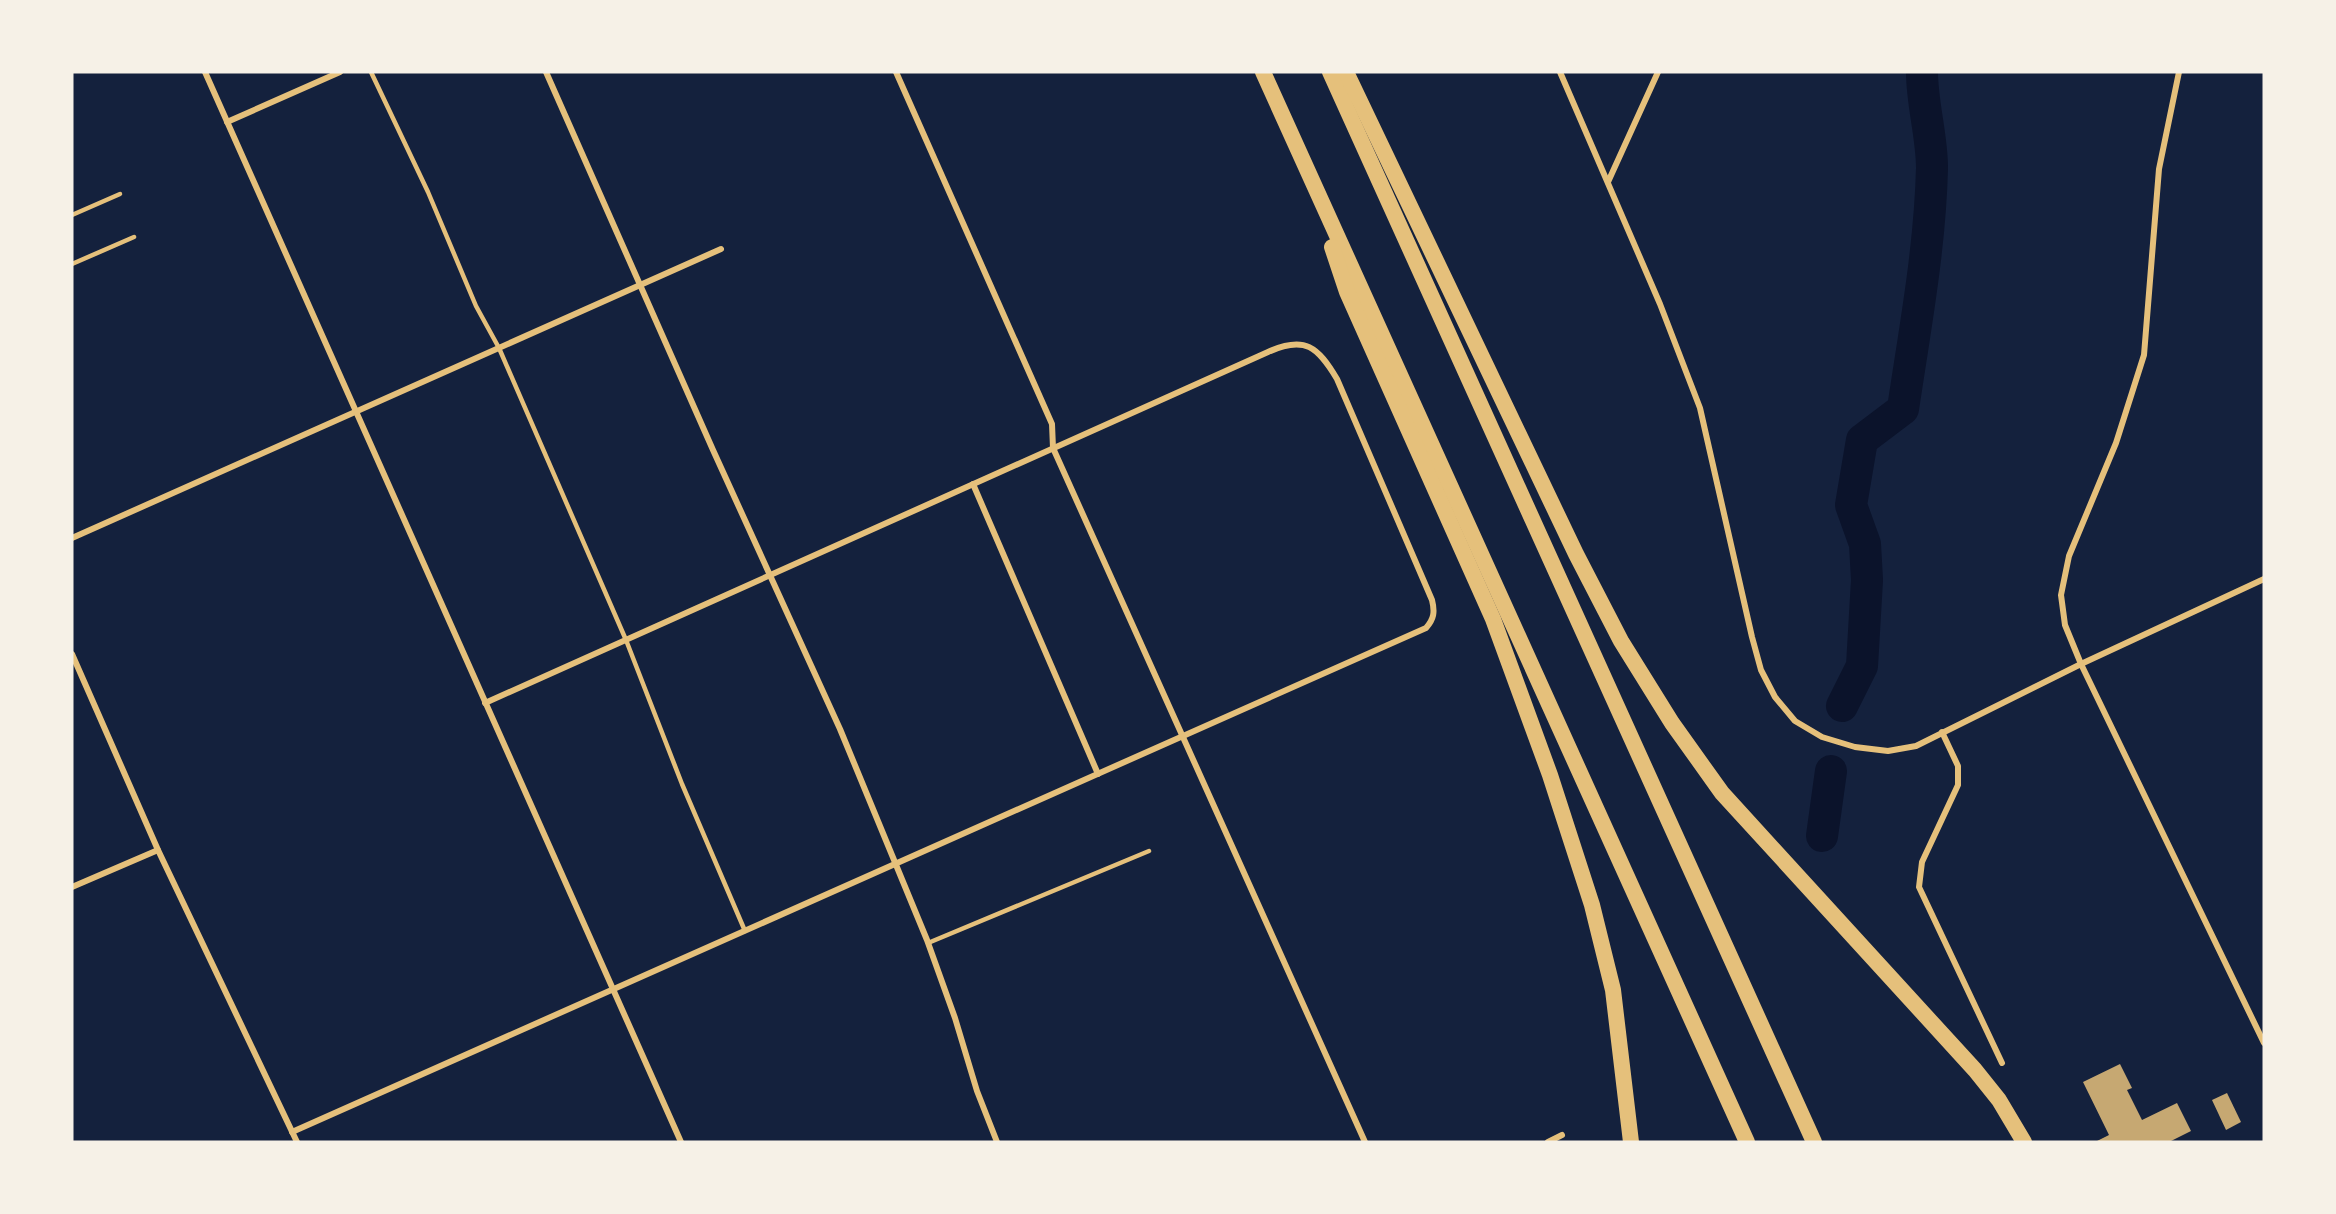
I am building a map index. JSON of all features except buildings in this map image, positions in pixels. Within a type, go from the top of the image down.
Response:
[{"type":"highway","points":[[1263,72],[1747,1142]]},
{"type":"highway","points":[[1330,72],[1814,1142]]},
{"type":"highway","points":[[1346,72],[1576,555],[1622,641],[1672,723],[1722,793],[1975,1070],[1999,1100],[2024,1142]]},
{"type":"highway","points":[[1324,209],[1323,220],[1347,292],[1493,619],[1564,817],[1592,905],[1613,990],[1631,1142]]},
{"type":"street","points":[[205,72],[681,1142]]},
{"type":"street","points":[[227,123],[340,72]]},
{"type":"street","points":[[546,72],[840,729],[928,943],[997,1142]]},
{"type":"street","points":[[896,72],[1052,424],[1053,448],[1365,1142]]},
{"type":"street","points":[[1560,72],[1660,304],[1700,408],[1761,670],[1775,697],[1795,721],[1822,737],[1855,747],[1888,751],[1916,746],[2081,664],[2264,579]]},
{"type":"street","points":[[1608,182],[1658,72]]},
{"type":"street","points":[[2178,72],[2159,169],[2144,355],[2116,443],[2070,556],[2061,595],[2065,625],[2081,664],[2264,1043]]},
{"type":"street","points":[[72,538],[721,249]]},
{"type":"street","points":[[292,1132],[1426,628],[1433,620],[1434,611],[1432,600],[1341,390],[1326,361],[1312,347],[1289,344],[485,704]]},
{"type":"street","points":[[973,484],[1098,774]]},
{"type":"street","points":[[72,654],[158,850],[297,1142]]},
{"type":"street","points":[[1942,732],[1958,766],[1958,785],[1922,862],[1919,887],[2002,1063]]},
{"type":"street","points":[[72,887],[158,850]]},
{"type":"street","points":[[1548,1142],[1562,1135]]},
{"type":"lane","points":[[371,72],[379,84],[428,192],[476,306],[499,348],[626,640],[682,784],[745,930]]},
{"type":"lane","points":[[72,215],[120,194]]},
{"type":"lane","points":[[72,264],[134,237]]},
{"type":"lane","points":[[928,943],[1149,851]]},
{"type":"waterway","points":[[1842,706],[1862,666],[1867,580],[1865,544],[1851,505],[1862,440],[1903,409],[1925,258],[1932,168],[1922,72]]},
{"type":"waterway","points":[[1822,836],[1831,771]]}]
